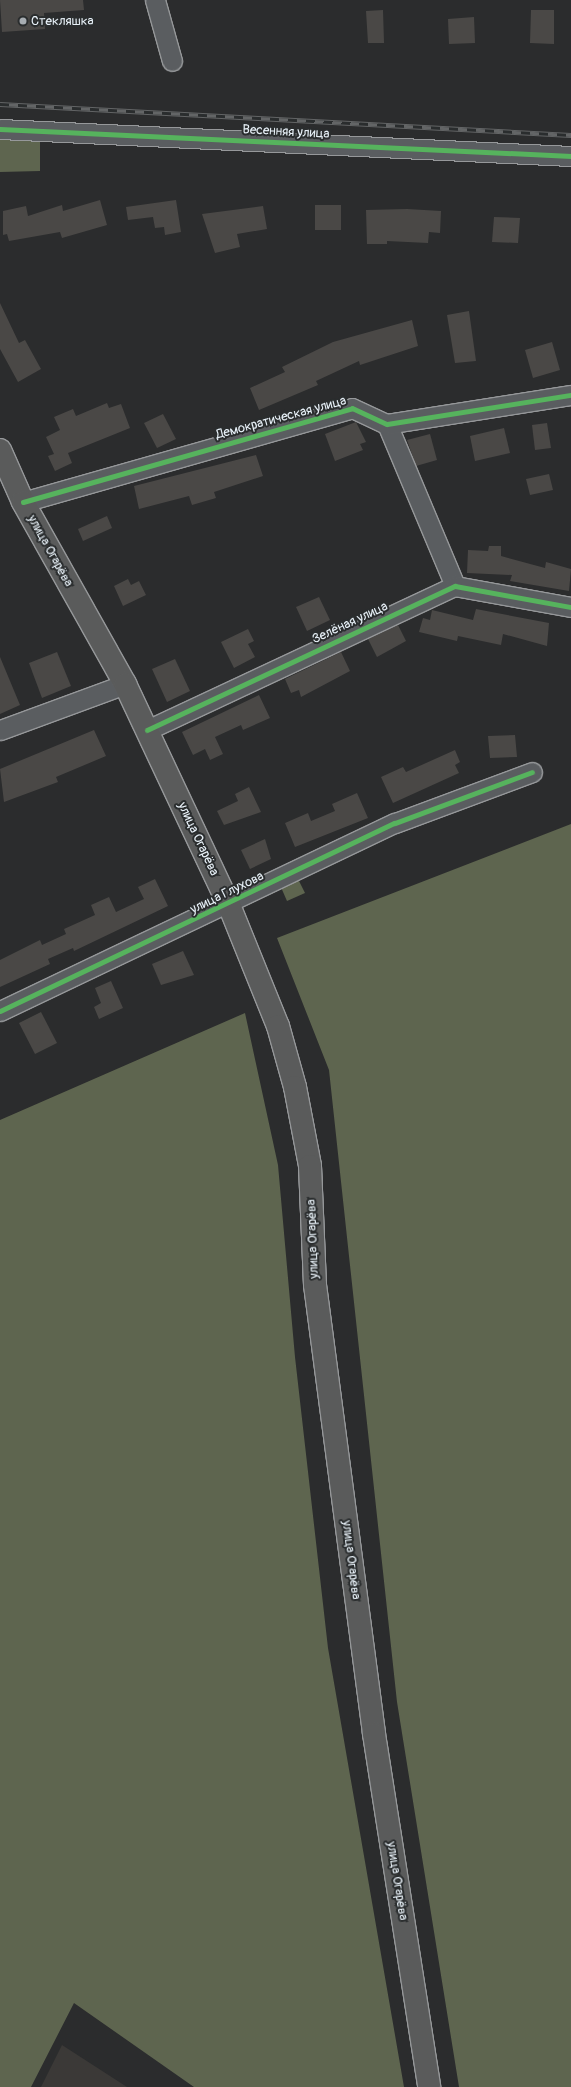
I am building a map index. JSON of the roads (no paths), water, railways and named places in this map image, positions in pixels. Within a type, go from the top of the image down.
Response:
[{"type":"main road","name":"улица Огарёва","points":[[0,450],[23,502],[125,684],[229,905],[278,1026],[295,1087],[310,1166],[317,1301],[374,1734],[429,2087]]},
{"type":"street","points":[[155,0],[172,61]]},
{"type":"street","name":"Весенняя улица","points":[[0,129],[571,156]]},
{"type":"street","points":[[571,395],[387,424],[455,586],[571,608]]},
{"type":"street","name":"Демократическая улица","points":[[23,502],[352,408],[387,424]]},
{"type":"street","name":"Зелёная улица","points":[[147,730],[455,586]]},
{"type":"street","points":[[0,730],[125,684]]},
{"type":"street","name":"улица Глухова","points":[[0,1010],[229,905],[394,823],[532,772]]},
{"type":"railway","points":[[0,104],[571,135]]},
{"type":"place","name":"Стекляшка","points":[[23,21]]}]
